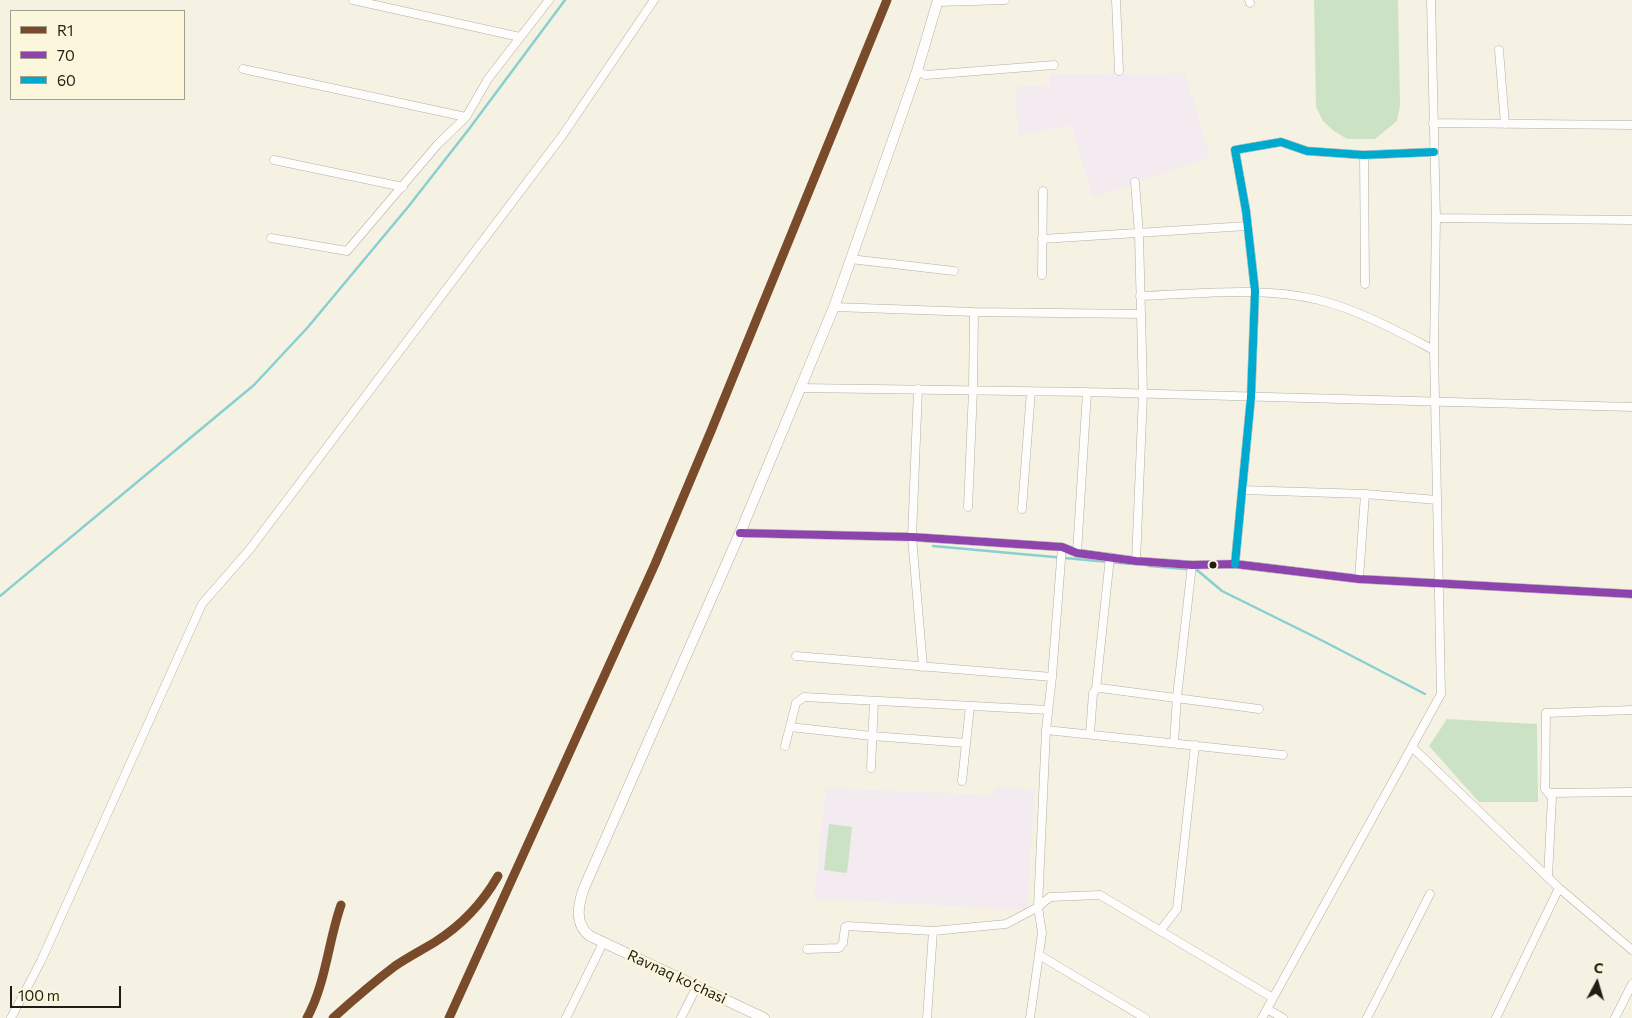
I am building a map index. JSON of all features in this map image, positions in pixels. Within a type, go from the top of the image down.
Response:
[{"type":"street","points":[[353,0],[520,37]]},
{"type":"street","points":[[271,238],[347,251],[438,144],[466,117],[488,79],[549,0]]},
{"type":"street","points":[[11,1018],[41,961],[202,604],[250,549],[562,136],[654,0]]},
{"type":"street","points":[[1005,0],[938,1],[917,71],[834,307],[740,533],[912,537],[1062,548],[1077,553],[1110,558],[1192,566],[1235,564],[1359,579],[1632,594]]},
{"type":"street","points":[[1116,0],[1119,71]]},
{"type":"street","points":[[1262,1018],[1441,694],[1434,350],[1436,218],[1431,0]]},
{"type":"street","points":[[1499,50],[1505,124]]},
{"type":"street","points":[[917,71],[926,74],[1054,65]]},
{"type":"street","points":[[243,69],[466,117]]},
{"type":"street","points":[[1433,123],[1632,124]]},
{"type":"street","points":[[1235,564],[1251,397],[1255,291],[1248,226],[1235,150],[1282,142],[1307,151],[1364,155],[1434,152]]},
{"type":"street","points":[[1364,155],[1365,284]]},
{"type":"street","points":[[274,160],[403,187]]},
{"type":"street","points":[[1135,182],[1139,234],[1143,394],[1136,561]]},
{"type":"street","points":[[1042,275],[1043,191]]},
{"type":"street","points":[[1436,218],[1632,220]]},
{"type":"street","points":[[1042,239],[1248,226]]},
{"type":"street","points":[[850,259],[954,271]]},
{"type":"street","points":[[1140,296],[1255,291],[1318,300],[1369,318],[1434,350]]},
{"type":"street","points":[[834,307],[974,312],[1141,314]]},
{"type":"street","points":[[968,507],[974,312]]},
{"type":"street","points":[[801,388],[1088,392],[1632,407]]},
{"type":"street","points":[[918,390],[912,537],[923,666]]},
{"type":"street","points":[[1022,509],[1031,391]]},
{"type":"street","points":[[1077,553],[1088,392]]},
{"type":"street","points":[[1242,490],[1365,494],[1437,500]]},
{"type":"street","points":[[1359,579],[1365,494]]},
{"type":"street","name":"Ravnaq ko‘chasi","points":[[740,533],[584,888],[579,917],[585,932],[590,936],[764,1018]]},
{"type":"street","points":[[1030,1018],[1042,933],[1038,907],[1046,730],[1062,548]]},
{"type":"street","points":[[1090,734],[1093,693],[1096,689],[1110,558]]},
{"type":"street","points":[[1174,743],[1177,697],[1192,566]]},
{"type":"street","points":[[796,656],[1052,677]]},
{"type":"street","points":[[1096,689],[1177,697],[1259,709]]},
{"type":"street","points":[[785,746],[796,703],[804,697],[1048,710]]},
{"type":"street","points":[[871,768],[874,701]]},
{"type":"street","points":[[962,781],[970,706]]},
{"type":"street","points":[[1548,878],[1552,797],[1545,789],[1546,713],[1632,710]]},
{"type":"street","points":[[790,727],[872,736],[966,743]]},
{"type":"street","points":[[1046,730],[1283,755]]},
{"type":"street","points":[[1160,931],[1177,909],[1195,745]]},
{"type":"street","points":[[1412,747],[1548,878],[1632,950]]},
{"type":"street","points":[[1549,793],[1632,792]]},
{"type":"street","points":[[1496,1018],[1559,888]]},
{"type":"street","points":[[1367,1018],[1430,894]]},
{"type":"street","points":[[807,949],[839,948],[843,944],[847,926],[934,931],[1006,924],[1038,907],[1050,897],[1100,896],[1273,998]]},
{"type":"street","points":[[927,1018],[934,931]]},
{"type":"street","points":[[566,1018],[603,943]]},
{"type":"street","points":[[1039,955],[1145,1018]]},
{"type":"street","points":[[1615,1018],[1632,984]]},
{"type":"street","points":[[681,1018],[697,986]]},
{"type":"street","points":[[1267,1009],[1282,1018]]},
{"type":"shaded area","points":[[1185,73],[1210,157],[1093,198],[1071,125],[1018,136],[1015,87],[1050,85],[1050,74]]},
{"type":"shaded area","points":[[995,787],[1035,790],[1027,910],[814,899],[826,788],[994,795]]},
{"type":"green space","points":[[1314,0],[1398,0],[1400,106],[1397,121],[1375,139],[1347,139],[1323,121],[1316,107]]},
{"type":"green space","points":[[1447,719],[1537,724],[1538,802],[1479,802],[1429,746]]},
{"type":"green space","points":[[829,824],[852,827],[847,873],[824,870]]},
{"type":"waterway","points":[[0,596],[254,385],[308,327],[408,207],[565,0]]},
{"type":"waterway","points":[[933,546],[1131,564]]},
{"type":"waterway","points":[[1149,566],[1197,570],[1222,591],[1425,694]]},
{"type":"transit line","name":"R1","points":[[449,1018],[655,564],[887,0]]},
{"type":"transit line","name":"60","points":[[1235,564],[1251,397],[1255,291],[1246,211],[1235,150],[1281,142],[1307,151],[1364,155],[1434,152]]},
{"type":"transit line","name":"70","points":[[740,533],[912,537],[1062,547],[1077,553],[1136,561],[1192,565],[1235,564],[1359,579],[1632,594]]},
{"type":"transit line","name":"R1","points":[[333,1018],[395,966],[454,928],[478,905],[498,876]]},
{"type":"transit line","name":"R1","points":[[307,1018],[323,977],[341,905]]}]
